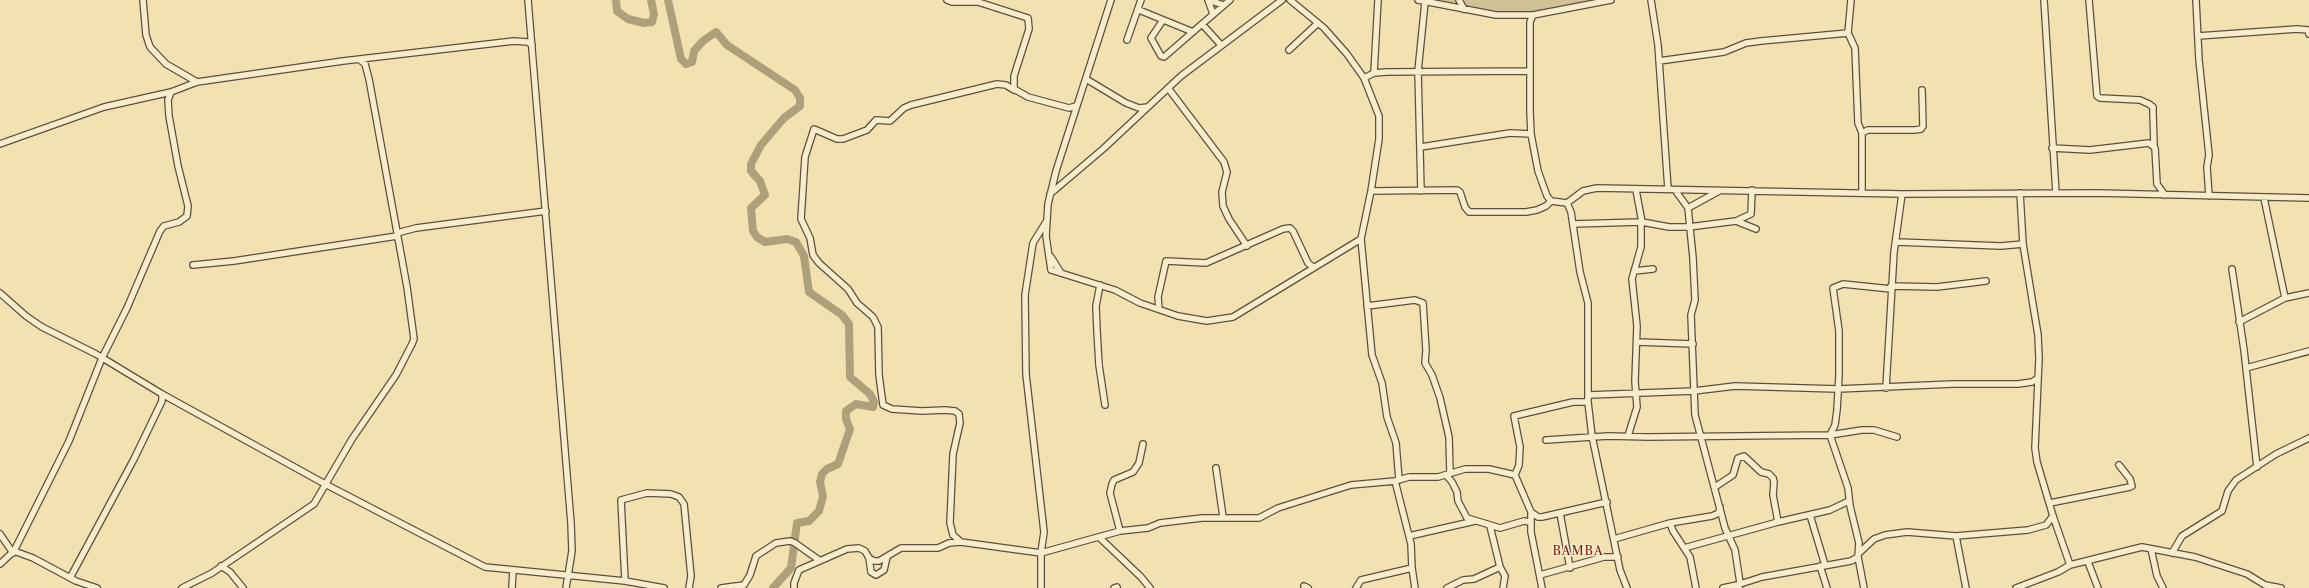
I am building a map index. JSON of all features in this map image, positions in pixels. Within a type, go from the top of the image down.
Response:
[{"type":"street","points":[[143,0],[146,35],[150,47],[166,64],[198,82]]},
{"type":"street","points":[[528,0],[571,522],[572,552],[566,588]]},
{"type":"street","points":[[947,0],[984,3],[1028,18],[1029,29],[1014,76],[1014,90]]},
{"type":"street","points":[[1111,0],[1076,106],[1050,194],[1046,222],[1050,257],[1061,273],[1100,285],[1159,309],[1196,320],[1233,317],[1314,267],[1327,261],[1361,238]]},
{"type":"street","points":[[1127,40],[1139,10],[1141,0]]},
{"type":"street","points":[[1208,0],[1223,5]]},
{"type":"street","points":[[1208,0],[1213,14]]},
{"type":"street","points":[[1164,20],[1151,38],[1161,56],[1164,57],[1230,0]]},
{"type":"street","points":[[1050,194],[1168,88],[1221,45],[1282,0]]},
{"type":"street","points":[[1290,0],[1337,41],[1364,78],[1374,102],[1380,124],[1371,192],[1361,238],[1366,306],[1372,355],[1382,383],[1387,417],[1396,444],[1397,481],[1409,536],[1415,588]]},
{"type":"street","points":[[1374,73],[1378,0]]},
{"type":"street","points":[[1418,0],[1496,15],[1533,15],[1611,0]]},
{"type":"street","points":[[1459,0],[1464,9]]},
{"type":"street","points":[[1651,0],[1659,61],[1668,189]]},
{"type":"street","points":[[1851,0],[1848,33],[1855,48],[1858,123],[1862,133],[1862,192]]},
{"type":"street","points":[[2044,0],[2056,193]]},
{"type":"street","points":[[2089,0],[2097,96],[2100,98],[2140,100],[2152,107],[2158,187],[2165,195]]},
{"type":"street","points":[[2196,0],[2209,154],[2207,167],[2209,196]]},
{"type":"street","points":[[1421,191],[1418,71],[1425,2]]},
{"type":"street","points":[[1139,10],[1193,32]]},
{"type":"street","points":[[1533,15],[1530,22],[1531,134],[1538,171],[1547,196],[1551,201],[1567,203],[1583,191],[1590,189],[1752,190],[1902,194],[2056,193],[2309,198]]},
{"type":"street","points":[[1289,50],[1318,23]]},
{"type":"street","points":[[1202,24],[1221,45]]},
{"type":"street","points":[[2198,36],[2297,29],[2308,30],[2309,34]]},
{"type":"street","points":[[1659,61],[1724,52],[1746,43],[1848,33]]},
{"type":"street","points":[[0,144],[104,107],[170,92],[198,82],[514,41],[528,42],[532,45]]},
{"type":"street","points":[[182,588],[221,566],[306,511],[314,504],[352,439],[396,375],[414,339],[407,287],[369,79],[365,64],[360,60]]},
{"type":"street","points":[[1364,78],[1374,73],[1418,71],[1530,71]]},
{"type":"street","points":[[1086,79],[1126,103],[1138,108],[1148,107]]},
{"type":"street","points":[[961,542],[953,535],[950,523],[953,454],[960,423],[959,414],[955,411],[922,411],[892,408],[883,405],[879,375],[878,327],[873,317],[857,303],[848,289],[819,263],[813,255],[810,238],[801,219],[805,157],[814,129],[837,139],[843,139],[867,130],[876,120],[890,121],[904,108],[911,105],[997,84],[1006,85],[1028,97],[1069,108],[1076,106]]},
{"type":"street","points":[[1168,88],[1206,135],[1224,162],[1227,172],[1222,192],[1223,206],[1247,246]]},
{"type":"street","points":[[1862,133],[1868,130],[1921,129],[1923,126],[1922,90]]},
{"type":"street","points":[[0,564],[13,552],[69,441],[102,358],[125,313],[160,231],[164,226],[179,222],[187,216],[188,206],[178,166],[169,116],[168,100],[170,92]]},
{"type":"street","points":[[1069,108],[1074,115]]},
{"type":"street","points":[[1421,147],[1510,133],[1531,134]]},
{"type":"street","points":[[2052,148],[2090,150],[2141,143],[2154,145]]},
{"type":"street","points":[[2153,195],[2158,187]]},
{"type":"street","points":[[1371,192],[1457,190],[1460,192],[1464,207],[1469,212],[1526,212],[1538,210],[1546,206],[1551,201]]},
{"type":"street","points":[[1628,436],[1637,407],[1635,392],[1637,326],[1632,289],[1634,271],[1641,247],[1641,222],[1636,190]]},
{"type":"street","points":[[1675,190],[1688,208],[1694,272],[1695,300],[1691,315],[1696,415],[1725,528],[1735,550],[1739,585]]},
{"type":"street","points":[[1688,208],[1721,190]]},
{"type":"street","points":[[1573,224],[1641,222],[1669,227],[1689,227],[1736,221],[1751,214],[1752,190]]},
{"type":"street","points":[[1886,388],[1888,351],[1891,333],[1891,288],[1894,252],[1897,242],[1902,194]]},
{"type":"street","points":[[2020,194],[2023,244],[2037,328],[2037,462],[2053,516],[2070,565]]},
{"type":"street","points":[[2264,198],[2285,298]]},
{"type":"street","points":[[1567,203],[1573,224],[1580,272],[1588,303],[1588,402],[1592,436],[1618,557],[1627,588]]},
{"type":"street","points":[[193,265],[397,235],[416,228],[546,211]]},
{"type":"street","points":[[1736,221],[1756,229]]},
{"type":"street","points":[[1041,588],[1041,553],[1044,526],[1026,374],[1025,295],[1033,243],[1046,222]]},
{"type":"street","points":[[1159,309],[1158,297],[1166,261],[1206,263],[1284,229],[1290,228],[1293,231],[1308,263],[1314,267]]},
{"type":"street","points":[[1897,242],[2001,246],[2023,244]]},
{"type":"street","points":[[1634,271],[1653,269]]},
{"type":"street","points":[[2232,270],[2246,368],[2257,467]]},
{"type":"street","points":[[1864,588],[1848,488],[1830,435],[1835,425],[1838,389],[1839,331],[1832,288],[1843,284],[1891,288],[1937,287],[1986,281]]},
{"type":"street","points":[[1100,285],[1096,306],[1097,331],[1099,365],[1105,405]]},
{"type":"street","points":[[0,293],[42,328],[102,358],[162,394],[325,484],[486,567],[625,581],[664,588]]},
{"type":"street","points":[[2239,322],[2285,298],[2309,293]]},
{"type":"street","points":[[1366,306],[1419,300],[1423,303],[1426,350],[1425,363],[1432,375],[1440,398],[1448,437],[1448,474],[1457,492],[1462,510],[1467,518],[1500,528],[1524,521],[1530,522]]},
{"type":"street","points":[[1637,342],[1693,344]]},
{"type":"street","points":[[2246,368],[2309,351]]},
{"type":"street","points":[[1588,395],[1635,392],[1694,391],[1735,386],[1838,389],[2036,381]]},
{"type":"street","points":[[70,578],[134,459],[162,400],[162,394]]},
{"type":"street","points":[[1515,475],[1519,465],[1520,447],[1514,416],[1572,402],[1588,402]]},
{"type":"street","points":[[1546,440],[1592,436],[1830,435],[1874,430],[1897,437]]},
{"type":"street","points":[[2172,553],[2182,536],[2222,511],[2231,484],[2276,454],[2309,438]]},
{"type":"street","points":[[1120,531],[1110,493],[1112,484],[1114,480],[1133,472],[1139,463],[1143,444]]},
{"type":"street","points":[[1715,487],[1733,475],[1738,458],[1744,456],[1761,472],[1769,474],[1773,478],[1773,495],[1778,522]]},
{"type":"street","points":[[2050,503],[2132,486],[2130,479],[2119,465]]},
{"type":"street","points":[[1216,468],[1223,517]]},
{"type":"street","points":[[869,558],[879,561],[902,548],[938,548],[949,543],[961,542],[1041,553],[1100,538],[1120,531],[1148,528],[1160,523],[1223,517],[1237,519],[1259,518],[1278,508],[1351,485],[1397,481],[1409,477],[1429,478],[1465,469],[1489,469],[1503,470],[1515,475],[1531,512],[1530,522],[1542,588]]},
{"type":"street","points":[[625,581],[621,500],[647,493],[671,494],[679,497],[684,504],[691,576],[689,588]]},
{"type":"street","points":[[1684,548],[1778,522],[1830,510],[1849,501]]},
{"type":"street","points":[[1531,512],[1542,518],[1607,502]]},
{"type":"street","points":[[1614,539],[1670,523],[1712,516],[1719,513],[1720,506]]},
{"type":"street","points":[[1560,513],[1570,568]]},
{"type":"street","points":[[1810,515],[1828,588]]},
{"type":"street","points":[[1723,588],[1822,565],[1851,561],[1874,539],[1885,535],[1907,532],[1956,536],[2028,530],[2046,525],[2053,516]]},
{"type":"street","points":[[1409,536],[1475,520]]},
{"type":"street","points":[[1670,523],[1673,531],[1690,557],[1696,588]]},
{"type":"street","points":[[1490,526],[1500,567],[1505,576],[1503,588]]},
{"type":"street","points":[[0,534],[13,552],[33,558],[70,578],[97,588]]},
{"type":"street","points":[[1956,536],[1966,588]]},
{"type":"street","points":[[1100,538],[1142,577],[1150,588]]},
{"type":"street","points":[[721,588],[744,585],[750,575],[756,556],[762,550],[776,543],[790,541],[820,560]]},
{"type":"street","points":[[2016,588],[2058,572],[2070,565],[2088,562],[2130,549],[2142,547],[2195,557],[2235,570],[2265,585],[2281,588]]},
{"type":"street","points":[[794,588],[794,583],[799,570],[847,549],[859,548],[865,551],[869,558],[871,572],[876,575],[884,570],[887,557]]},
{"type":"street","points":[[2151,549],[2157,576],[2163,588]]},
{"type":"street","points":[[1540,575],[1570,568],[1604,557],[1618,557]]},
{"type":"street","points":[[2088,562],[2098,588]]},
{"type":"street","points":[[221,566],[230,572],[242,588]]},
{"type":"street","points":[[1447,588],[1463,580],[1474,579],[1500,567]]},
{"type":"street","points":[[1356,588],[1361,580],[1412,568]]},
{"type":"street","points":[[512,588],[513,570]]},
{"type":"shaded area","points":[[1438,0],[1603,0],[1539,11],[1505,14],[1479,10]]},
{"type":"waterway","points":[[616,0],[617,11],[628,19],[644,23],[652,22],[654,14],[651,0]]},
{"type":"waterway","points":[[668,0],[681,59],[686,64],[692,62],[694,51],[703,41],[716,32],[727,45],[795,90],[800,98],[800,106],[784,118],[761,145],[751,164],[751,171],[760,181],[765,195],[751,208],[753,231],[757,237],[765,242],[787,239],[796,242],[804,256],[809,292],[842,315],[849,324],[850,377],[870,394],[874,402],[873,407],[856,404],[846,411],[846,419],[850,429],[838,464],[827,469],[822,474],[820,482],[823,496],[819,511],[809,521],[797,523],[791,568],[773,588]]},
{"type":"district","name":"BAMBA","points":[[1578,552]]}]
